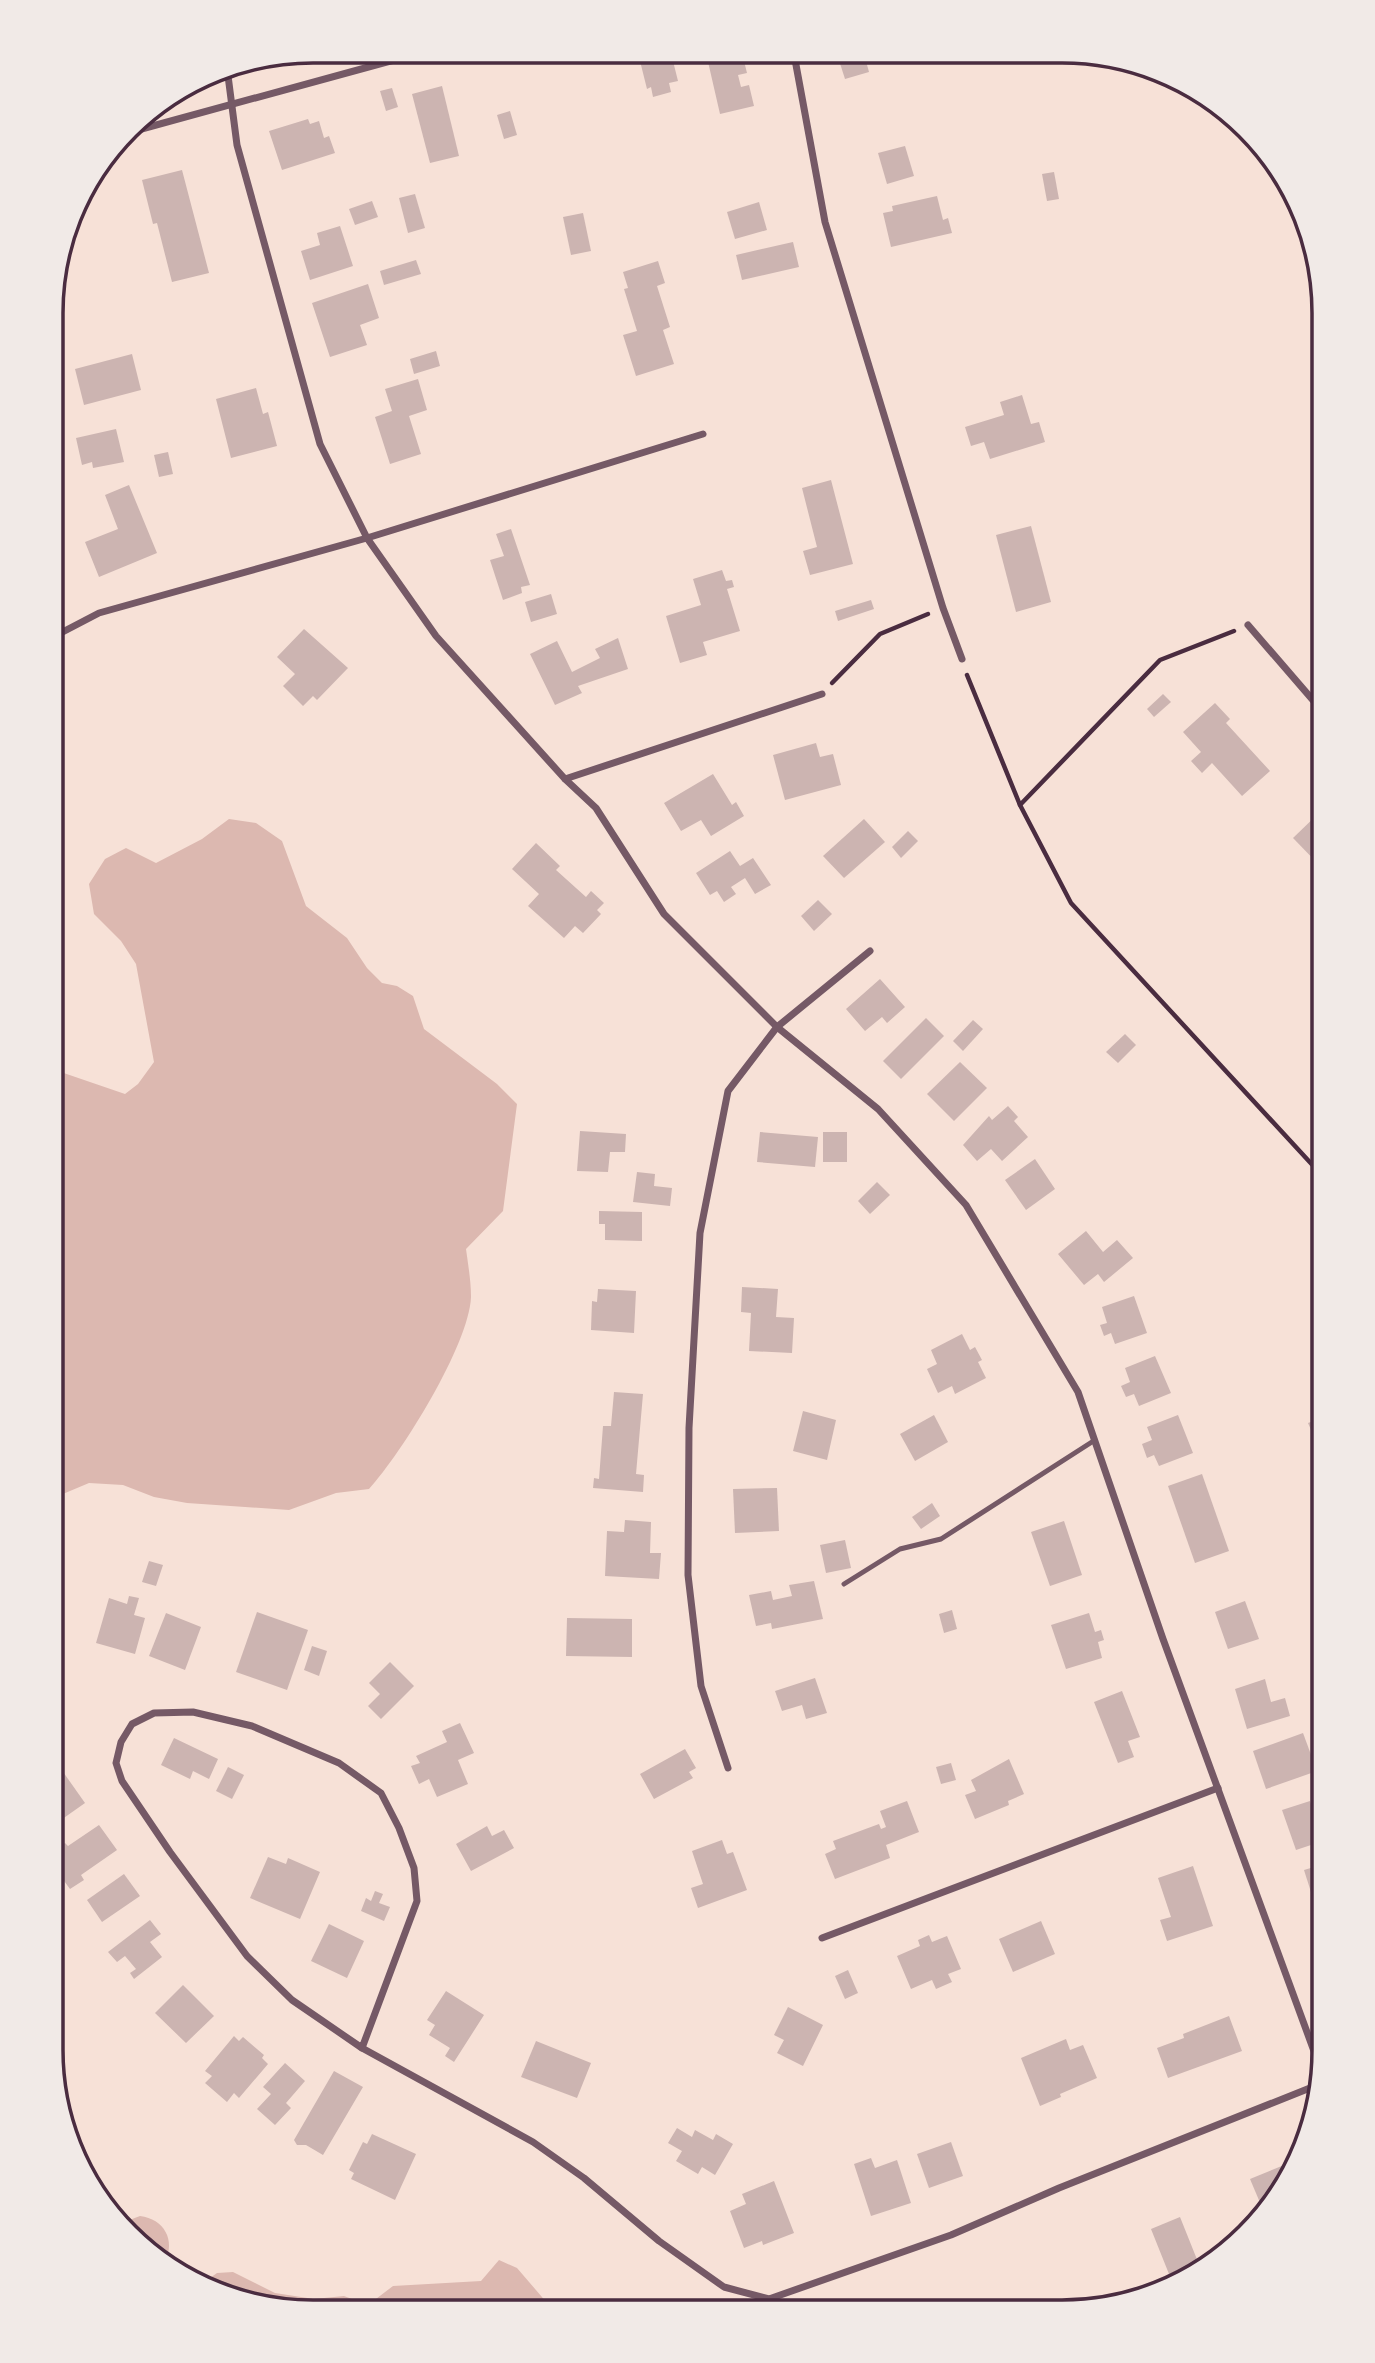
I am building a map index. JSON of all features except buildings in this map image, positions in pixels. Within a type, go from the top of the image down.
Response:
[{"type":"street","points":[[796,63],[825,222],[943,608],[962,659]]},
{"type":"street","points":[[144,129],[381,64]]},
{"type":"street","points":[[228,78],[237,145],[320,443],[367,538],[436,636],[565,779],[596,808],[664,914],[777,1027],[878,1109],[966,1205],[1078,1392],[1312,2046]]},
{"type":"street","points":[[63,631],[99,613],[367,538],[702,434]]},
{"type":"street","points":[[1248,625],[1312,699]]},
{"type":"street","points":[[565,779],[822,694]]},
{"type":"street","points":[[728,1769],[701,1686],[688,1575],[689,1428],[700,1233],[728,1091],[777,1027],[870,951]]},
{"type":"street","points":[[362,2048],[417,1901],[414,1868],[399,1828],[381,1793],[339,1763],[252,1726],[193,1712],[154,1713],[132,1724],[121,1742],[116,1762],[122,1781],[170,1852],[247,1956],[292,2000],[362,2048],[533,2141],[584,2178],[659,2241],[724,2287],[769,2299],[951,2235],[1059,2188],[1309,2088]]},
{"type":"street","points":[[822,1938],[1218,1788]]},
{"type":"lane","points":[[844,1584],[900,1549],[941,1539],[1095,1440]]},
{"type":"path","points":[[822,694],[880,635],[943,608]]},
{"type":"path","points":[[1020,805],[1160,660],[1248,625]]},
{"type":"path","points":[[962,659],[1020,805],[1071,903],[1312,1164]]},
{"type":"shaded area","points":[[229,819],[256,823],[282,841],[306,906],[347,938],[367,968],[382,983],[397,986],[413,996],[424,1029],[497,1084],[517,1104],[503,1211],[466,1249],[471,1297],[467,1318],[459,1342],[432,1398],[399,1451],[369,1489],[336,1493],[289,1510],[187,1503],[154,1497],[123,1485],[89,1483],[63,1494],[63,1073],[125,1094],[138,1084],[154,1062],[136,964],[121,941],[94,914],[89,884],[105,859],[126,848],[156,863],[202,839]]},
{"type":"shaded area","points":[[140,2216],[156,2221],[166,2232],[168,2253],[148,2238],[130,2220]]},
{"type":"shaded area","points":[[499,2260],[517,2268],[545,2300],[375,2300],[393,2286],[481,2281]]},
{"type":"shaded area","points":[[233,2272],[275,2293],[314,2299],[344,2296],[355,2300],[313,2300],[280,2298],[233,2287],[210,2278],[217,2273]]}]
